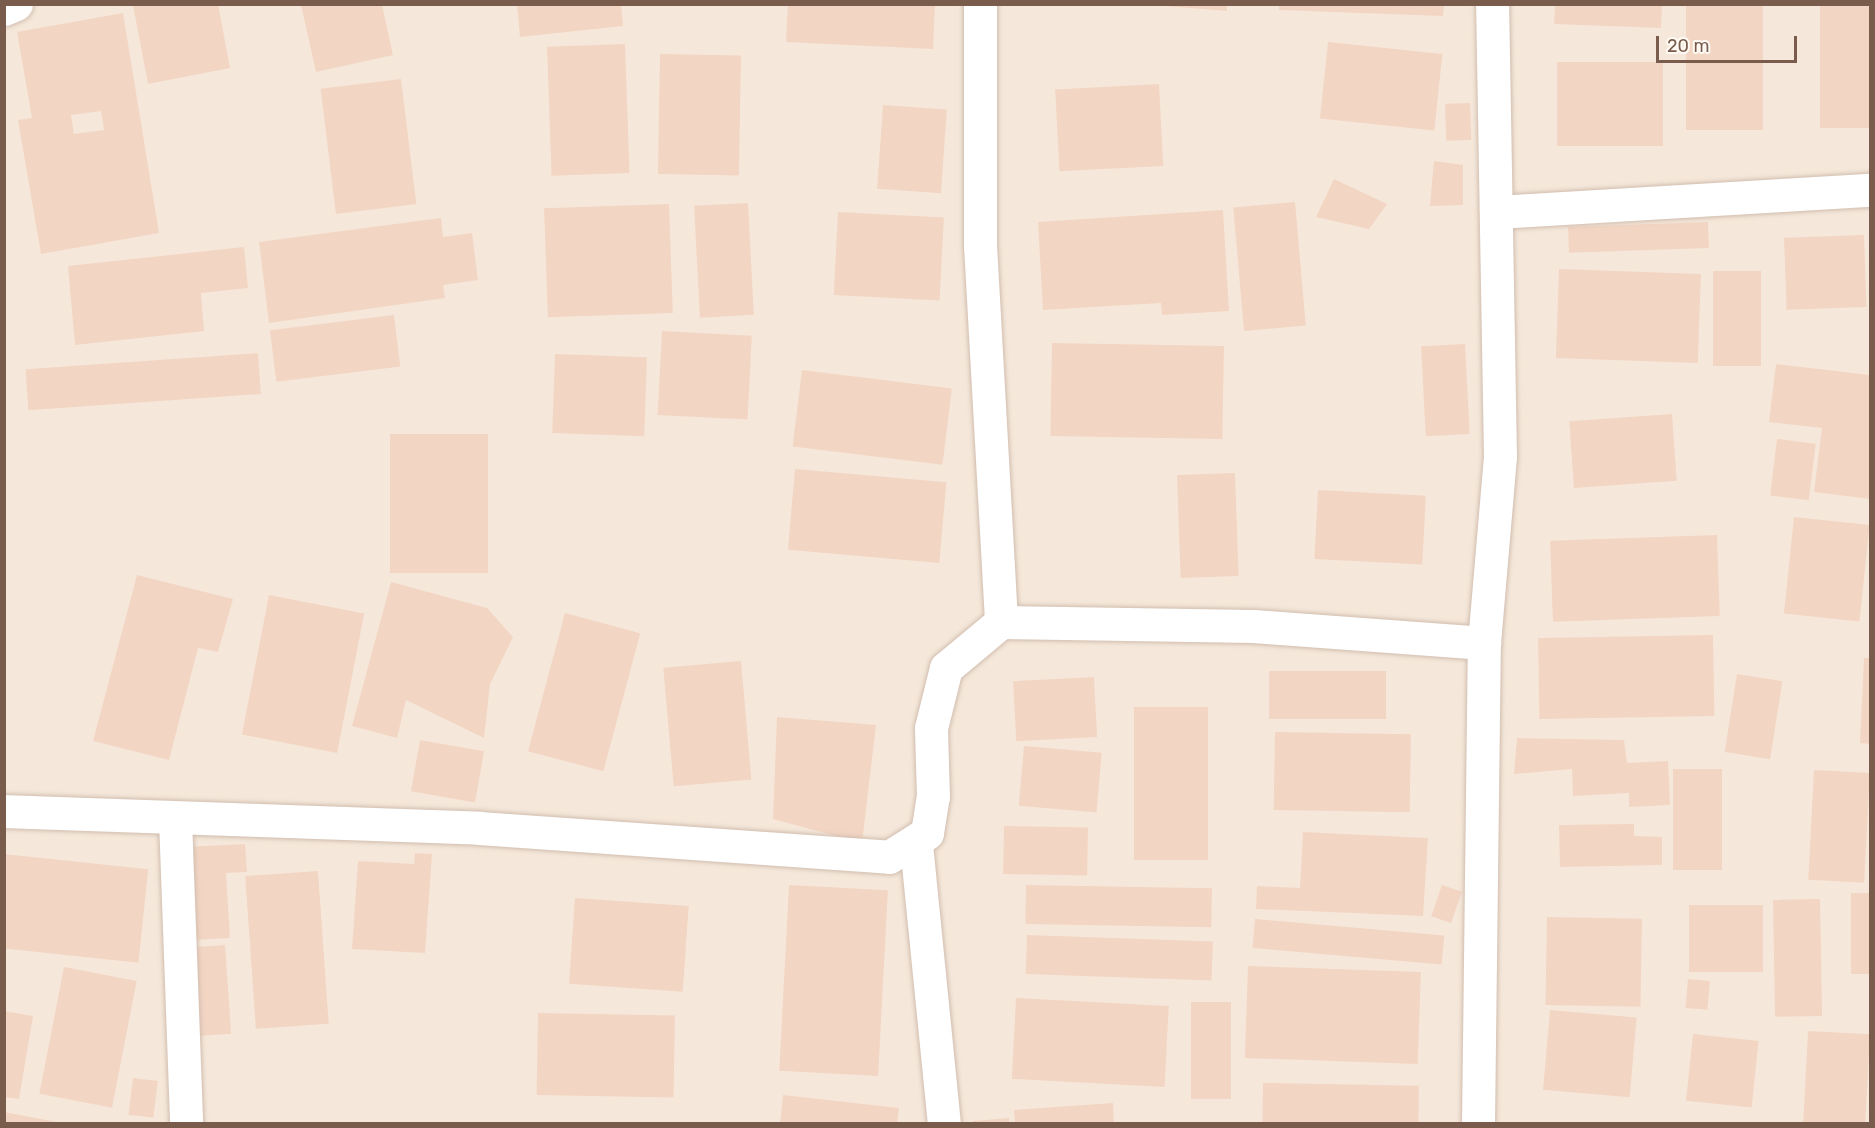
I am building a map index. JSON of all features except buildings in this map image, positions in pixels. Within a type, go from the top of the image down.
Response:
[{"type":"street","points":[[4,9],[16,4]]},
{"type":"street","points":[[980,4],[980,245],[1001,622]]},
{"type":"street","points":[[1478,1124],[1484,643],[1500,457],[1492,4]]},
{"type":"street","points":[[1496,212],[1870,190]]},
{"type":"street","points":[[4,811],[175,819],[479,828],[702,841],[852,857],[889,857],[916,844],[927,833],[933,797],[931,728],[946,668],[1001,622],[1253,627],[1484,643]]},
{"type":"street","points":[[175,819],[186,1124]]},
{"type":"street","points":[[916,844],[944,1124]]},
{"type":"shaded area","points":[[5,5],[1870,5],[1870,1123],[5,1123]]}]
